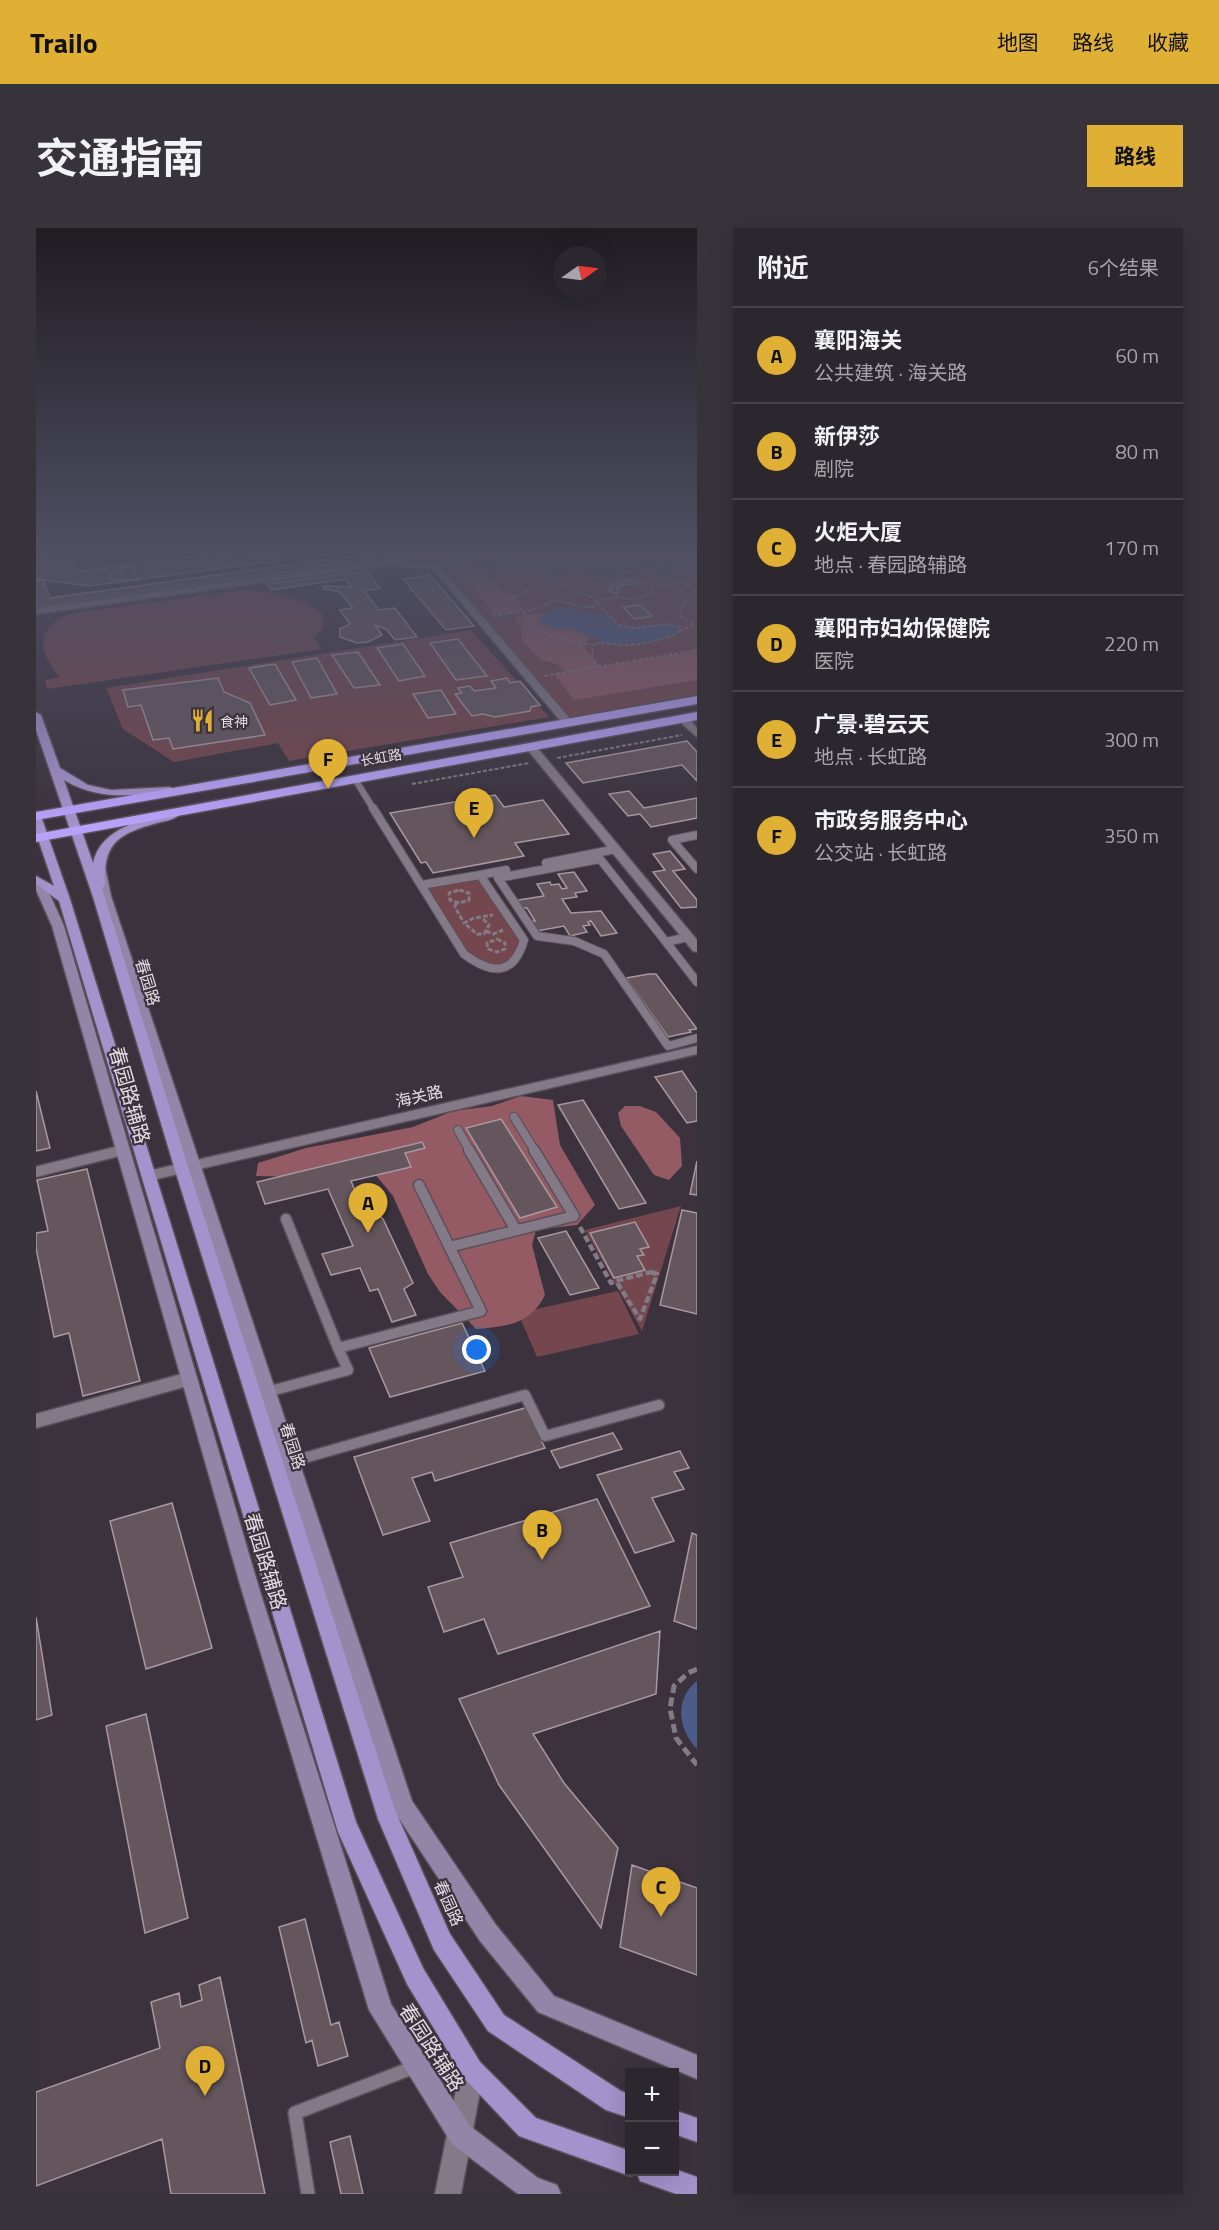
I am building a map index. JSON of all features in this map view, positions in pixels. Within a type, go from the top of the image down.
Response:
[{"type":"highway","name":"长虹路","points":[[36,816],[697,700]]},
{"type":"highway","name":"长虹路","points":[[40,837],[697,716]]},
{"type":"main road","name":"春园路","points":[[36,715],[99,897],[188,1168],[385,1812],[442,1942],[496,2023],[615,2101],[625,2104]]},
{"type":"main road","points":[[55,770],[85,788],[111,793],[141,793],[211,785]]},
{"type":"main road","points":[[99,897],[99,858],[110,838],[148,822],[220,804]]},
{"type":"main road","points":[[36,816],[40,837],[64,899],[346,1824],[415,1976],[472,2070],[528,2127],[625,2162]]},
{"type":"main road","points":[[37,880],[64,899]]},
{"type":"main road","points":[[679,2123],[697,2130]]},
{"type":"main road","points":[[660,2176],[697,2189]]},
{"type":"street","points":[[499,642],[568,723]]},
{"type":"street","points":[[683,719],[697,734]]},
{"type":"street","points":[[531,747],[697,948]]},
{"type":"street","name":"春园路辅路","points":[[99,866],[105,896],[188,1168],[267,1392],[399,1796],[409,1816],[488,1933],[546,2004],[697,2067]]},
{"type":"street","name":"春园路辅路","points":[[37,880],[58,926],[253,1600],[381,2010],[461,2134],[531,2188],[548,2194]]},
{"type":"street","name":"海关路","points":[[148,1176],[697,1050]]},
{"type":"street","points":[[36,1421],[189,1379]]},
{"type":"street","points":[[448,2194],[472,2070]]},
{"type":"lane","points":[[356,779],[464,954],[475,963],[491,970],[513,964],[522,956],[524,940],[480,875]]},
{"type":"lane","points":[[697,835],[672,840],[697,869]]},
{"type":"lane","points":[[421,885],[616,849]]},
{"type":"lane","points":[[697,982],[600,859],[498,878],[537,936],[574,941],[604,954],[668,1046],[697,1038]]},
{"type":"lane","points":[[666,942],[688,937]]},
{"type":"lane","points":[[449,1247],[574,1216],[514,1117]]},
{"type":"lane","points":[[458,1130],[516,1230]]},
{"type":"lane","points":[[36,1172],[123,1150]]},
{"type":"lane","points":[[338,1348],[481,1311],[419,1185]]},
{"type":"lane","points":[[267,1392],[348,1370],[286,1219]]},
{"type":"lane","points":[[290,1462],[525,1395],[545,1436],[659,1405]]},
{"type":"lane","points":[[308,2194],[295,2113],[417,2066]]},
{"type":"path","points":[[577,642],[593,645],[600,642]]},
{"type":"path","points":[[604,642],[611,645],[623,645],[647,642]]},
{"type":"path","points":[[593,645],[592,658],[600,666]]},
{"type":"path","points":[[530,678],[697,650]]},
{"type":"path","points":[[463,890],[470,895],[467,902],[456,903],[448,898],[452,891],[463,890]]},
{"type":"path","points":[[456,903],[455,907],[464,923],[488,941],[500,940],[506,947],[501,951],[491,951],[486,945],[488,941]]},
{"type":"path","points":[[464,923],[471,918],[483,919],[506,912]]},
{"type":"path","points":[[477,934],[484,934],[489,925],[483,919]]},
{"type":"path","points":[[574,1216],[611,1283],[616,1281],[651,1272],[657,1274],[639,1319],[616,1281]]},
{"type":"path","points":[[697,1670],[688,1673],[674,1686],[670,1708],[676,1738],[697,1765]]},
{"type":"shaded area","points":[[43,642],[317,642],[322,649],[47,689],[45,680],[60,677],[52,667]]},
{"type":"shaded area","points":[[397,642],[482,642],[549,717],[289,761],[278,743],[174,762],[123,729],[106,688]]},
{"type":"shaded area","points":[[500,642],[697,642],[697,700],[568,723]]},
{"type":"shaded area","points":[[523,642],[586,642],[585,648],[600,667],[697,651],[697,680],[574,700],[554,674],[565,672],[564,670],[557,664],[541,660]]},
{"type":"shaded area","points":[[480,875],[524,940],[521,956],[500,969],[464,954],[421,885]]},
{"type":"shaded area","points":[[521,1096],[553,1100],[560,1145],[595,1205],[577,1225],[536,1230],[532,1245],[545,1295],[532,1313],[508,1325],[476,1329],[440,1292],[428,1274],[393,1196],[369,1167],[301,1177],[256,1176],[258,1163],[306,1148],[413,1127],[453,1111],[492,1106]]},
{"type":"shaded area","points":[[625,1106],[640,1106],[656,1112],[680,1138],[682,1166],[669,1180],[654,1175],[621,1126],[618,1113]]},
{"type":"shaded area","points":[[681,1206],[642,1331],[585,1230]]},
{"type":"shaded area","points":[[618,1291],[639,1334],[537,1357],[518,1313]]},
{"type":"water","points":[[603,642],[643,642],[611,645]]},
{"type":"water","points":[[697,1681],[697,1749],[686,1733],[681,1715],[685,1697]]},
{"type":"building","points":[[460,642],[487,676],[456,680],[430,643]]},
{"type":"building","points":[[403,644],[425,676],[399,681],[377,648]]},
{"type":"building","points":[[358,652],[380,685],[354,688],[332,655]]},
{"type":"building","points":[[317,658],[337,694],[311,698],[292,662]]},
{"type":"building","points":[[275,664],[296,700],[270,705],[249,668]]},
{"type":"building","name":"食神","points":[[218,678],[224,692],[250,703],[265,735],[173,749],[169,738],[153,740],[141,705],[128,707],[123,690]]},
{"type":"building","points":[[507,678],[510,683],[520,681],[540,705],[531,707],[530,711],[495,717],[483,714],[472,716],[455,694],[462,693],[458,688],[470,686],[474,691],[496,688],[491,681]]},
{"type":"building","points":[[441,690],[456,714],[428,718],[413,694]]},
{"type":"building","points":[[687,741],[697,752],[697,781],[682,765],[583,783],[566,763]]},
{"type":"building","points":[[629,791],[644,808],[697,798],[697,818],[651,827],[640,814],[628,816],[609,794]]},
{"type":"building","points":[[495,795],[504,807],[543,800],[569,834],[515,843],[524,856],[433,873],[426,862],[421,863],[390,813]]},
{"type":"building","points":[[670,851],[685,869],[673,871],[697,900],[697,907],[681,908],[653,872],[665,870],[653,854]]},
{"type":"building","points":[[574,872],[587,891],[575,893],[577,897],[562,899],[571,913],[601,911],[617,933],[601,936],[591,921],[588,922],[590,925],[583,926],[587,932],[570,936],[564,926],[537,931],[531,921],[535,921],[527,908],[523,908],[518,900],[544,896],[537,884],[550,882],[551,885],[559,884],[562,889],[567,888],[558,874]]},
{"type":"building","points":[[656,974],[697,1029],[668,1037],[626,978]]},
{"type":"building","points":[[682,1071],[697,1093],[697,1121],[687,1123],[655,1077]]},
{"type":"building","points":[[36,1091],[50,1148],[36,1151]]},
{"type":"building","points":[[583,1100],[646,1203],[619,1209],[558,1105]]},
{"type":"building","points":[[501,1119],[557,1207],[520,1218],[466,1128]]},
{"type":"building","points":[[422,1142],[425,1148],[405,1153],[411,1167],[351,1181],[364,1212],[378,1215],[383,1219],[413,1283],[404,1289],[416,1315],[392,1322],[378,1289],[370,1291],[360,1268],[331,1275],[322,1254],[353,1246],[328,1189],[265,1204],[257,1182]]},
{"type":"building","points":[[697,1161],[697,1195],[690,1194]]},
{"type":"building","points":[[87,1169],[140,1381],[83,1396],[69,1333],[54,1337],[36,1248],[36,1233],[48,1231],[37,1180]]},
{"type":"building","points":[[682,1210],[697,1213],[697,1314],[660,1305]]},
{"type":"building","points":[[635,1222],[649,1247],[640,1249],[644,1255],[637,1256],[645,1270],[614,1278],[590,1233]]},
{"type":"building","points":[[566,1231],[599,1288],[570,1295],[538,1238]]},
{"type":"building","points":[[462,1323],[485,1371],[390,1397],[369,1348]]},
{"type":"building","points":[[525,1408],[545,1448],[435,1481],[432,1472],[412,1478],[430,1521],[383,1535],[354,1457]]},
{"type":"building","points":[[613,1433],[622,1449],[560,1468],[551,1451]]},
{"type":"building","points":[[680,1451],[689,1468],[674,1472],[684,1489],[652,1498],[674,1541],[635,1553],[597,1475]]},
{"type":"building","points":[[597,1499],[650,1606],[498,1654],[484,1619],[444,1632],[428,1587],[463,1577],[450,1543]]},
{"type":"building","points":[[172,1503],[212,1648],[146,1669],[110,1521]]},
{"type":"building","points":[[692,1533],[697,1535],[697,1629],[674,1621]]},
{"type":"building","points":[[36,1617],[52,1715],[36,1720]]},
{"type":"building","points":[[660,1631],[656,1694],[533,1734],[564,1783],[618,1848],[601,1928],[499,1785],[459,1699]]},
{"type":"building","points":[[146,1714],[188,1918],[145,1933],[106,1726]]},
{"type":"building","points":[[632,1865],[697,1888],[697,1975],[620,1947]]},
{"type":"building","points":[[305,1919],[331,2025],[339,2022],[348,2056],[318,2066],[312,2040],[306,2043],[279,1927]]},
{"type":"building","points":[[220,1977],[265,2194],[171,2194],[162,2139],[36,2186],[36,2092],[160,2048],[151,2002],[179,1993],[181,2007],[202,2000],[199,1985]]},
{"type":"building","points":[[350,2136],[363,2194],[341,2194],[330,2142]]},
{"type":"place","name":"食神","points":[[202,721]]},
{"type":"place","name":"市政务服务中心","points":[[328,789]]},
{"type":"place","name":"广景·碧云天","points":[[474,838]]},
{"type":"place","name":"襄阳海关","points":[[368,1233]]},
{"type":"place","name":"新伊莎","points":[[542,1560]]},
{"type":"place","name":"火炬大厦","points":[[661,1917]]},
{"type":"place","name":"襄阳市妇幼保健院","points":[[205,2096]]}]
